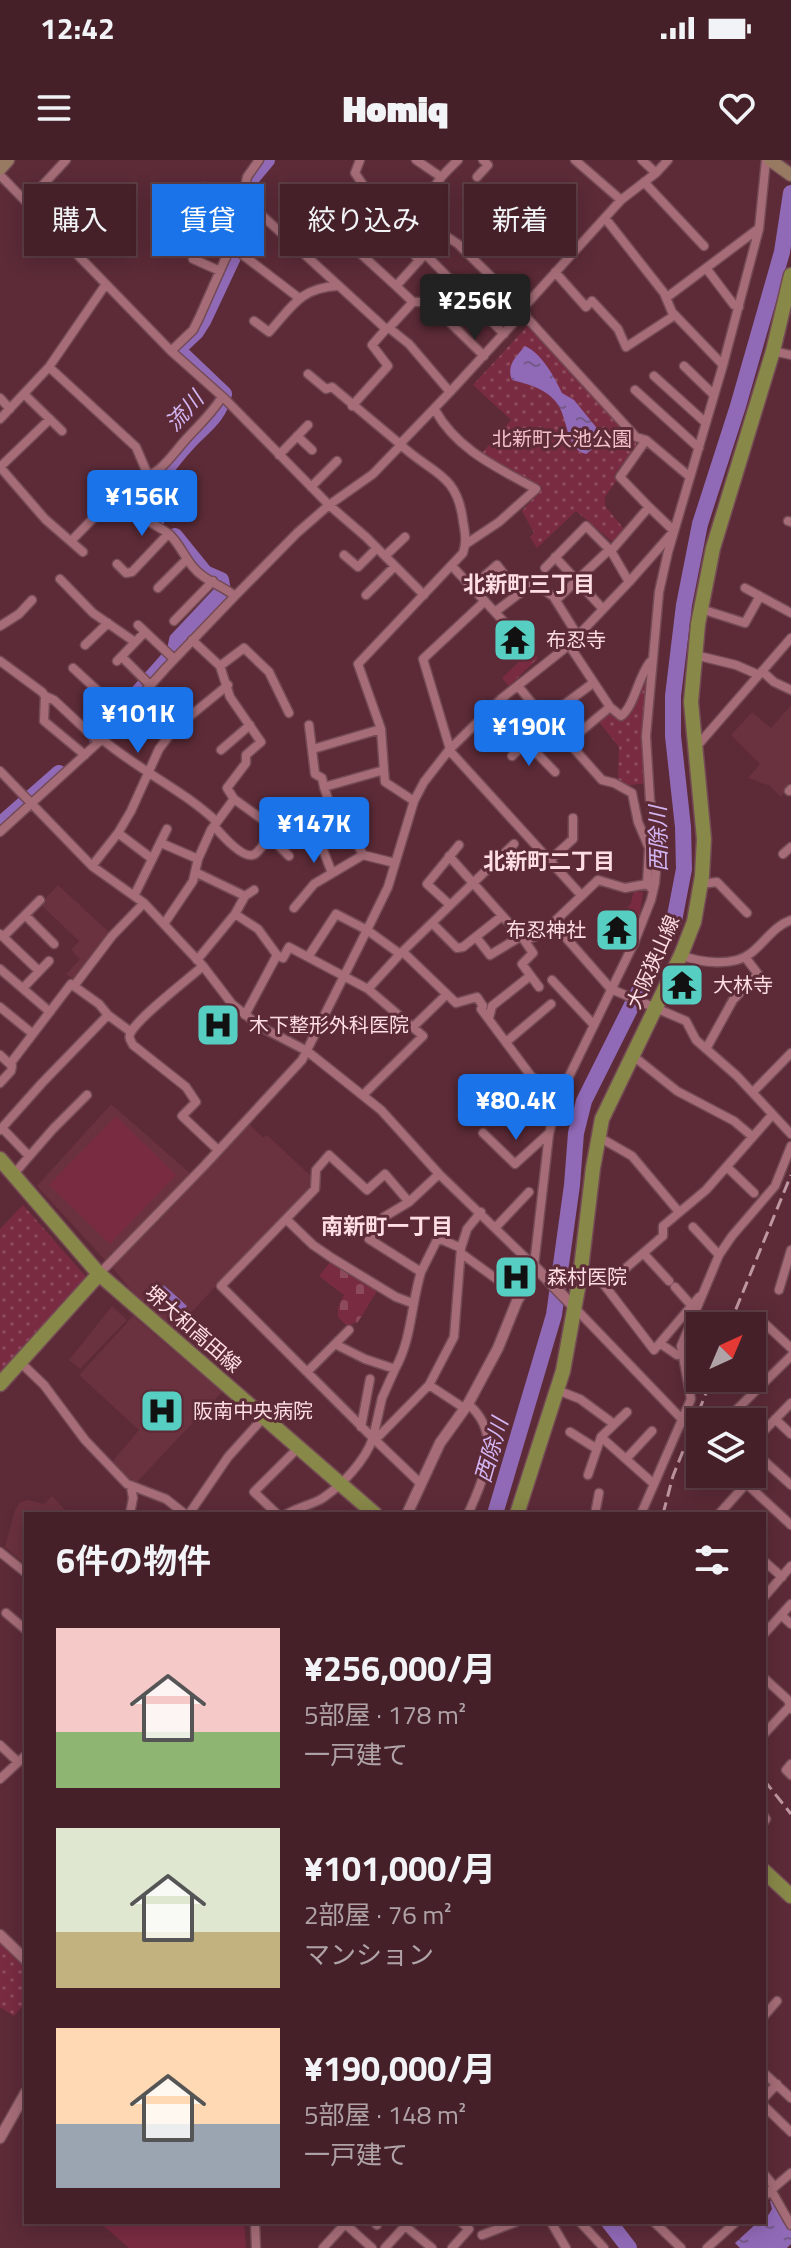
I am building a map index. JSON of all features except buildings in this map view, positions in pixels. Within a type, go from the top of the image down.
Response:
[{"type":"main road","points":[[0,169],[8,160]]},
{"type":"main road","points":[[769,160],[791,175]]},
{"type":"main road","name":"大阪狭山線","points":[[518,1512],[557,1390],[580,1277],[597,1136],[605,1111],[694,922],[701,884],[704,839],[691,702],[701,609],[713,548],[773,351],[791,275]]},
{"type":"main road","name":"堺大和高田線","points":[[0,1159],[99,1274],[373,1512]]},
{"type":"main road","points":[[0,1384],[99,1274]]},
{"type":"main road","points":[[766,1873],[791,1896]]},
{"type":"street","points":[[44,184],[66,160]]},
{"type":"street","points":[[247,184],[247,177],[259,160]]},
{"type":"street","points":[[360,160],[355,173],[363,184]]},
{"type":"street","points":[[416,160],[441,177]]},
{"type":"street","points":[[436,184],[458,160]]},
{"type":"street","points":[[477,177],[488,165],[483,160]]},
{"type":"street","points":[[575,160],[621,200]]},
{"type":"street","points":[[642,160],[656,173]]},
{"type":"street","points":[[0,832],[98,739],[232,594],[329,505],[373,474],[504,334],[523,308],[621,200],[668,160]]},
{"type":"street","points":[[650,887],[657,873],[659,836],[650,800],[646,736],[659,592],[759,229],[769,160]]},
{"type":"street","points":[[0,175],[24,199]]},
{"type":"street","points":[[644,182],[704,246]]},
{"type":"street","points":[[264,217],[337,286],[409,344],[450,392]]},
{"type":"street","points":[[605,218],[666,298],[675,315],[723,365]]},
{"type":"street","points":[[666,298],[759,229]]},
{"type":"street","points":[[448,237],[523,308],[527,318],[636,437],[646,440],[690,477]]},
{"type":"street","points":[[79,256],[171,351],[224,398],[329,505],[424,595]]},
{"type":"street","points":[[171,351],[193,330],[228,256]]},
{"type":"street","points":[[246,256],[299,298]]},
{"type":"street","points":[[363,256],[413,302],[429,302],[484,356]]},
{"type":"street","points":[[396,286],[422,258],[504,334]]},
{"type":"street","points":[[193,259],[220,271]]},
{"type":"street","points":[[706,268],[734,305],[739,307]]},
{"type":"street","points":[[555,272],[586,307],[592,301],[618,329],[626,347],[675,315]]},
{"type":"street","points":[[0,419],[49,367],[106,284]]},
{"type":"street","points":[[254,321],[269,332],[310,290],[337,286]]},
{"type":"street","points":[[352,406],[388,366],[372,345],[413,302]]},
{"type":"street","points":[[773,351],[791,355]]},
{"type":"street","points":[[684,366],[714,395]]},
{"type":"street","points":[[49,367],[136,447],[148,475]]},
{"type":"street","points":[[308,374],[326,389],[332,387],[400,445],[450,482],[461,501],[466,544],[463,553],[358,664],[381,729],[385,782],[414,801]]},
{"type":"street","points":[[654,376],[706,423]]},
{"type":"street","points":[[635,390],[699,448]]},
{"type":"street","points":[[24,394],[62,431]]},
{"type":"street","points":[[0,398],[10,409]]},
{"type":"street","points":[[224,398],[157,471],[134,486],[131,498],[138,516],[168,534],[180,546],[186,560],[205,578],[232,594]]},
{"type":"street","points":[[435,410],[456,438],[484,461],[536,489],[517,508],[466,544]]},
{"type":"street","points":[[50,419],[0,467],[45,519],[83,552]]},
{"type":"street","points":[[279,455],[308,425]]},
{"type":"street","points":[[297,436],[312,450]]},
{"type":"street","points":[[646,440],[620,477],[674,531]]},
{"type":"street","points":[[311,487],[337,461]]},
{"type":"street","points":[[73,539],[115,496],[131,498]]},
{"type":"street","points":[[554,597],[610,551],[649,507]]},
{"type":"street","points":[[545,568],[586,526],[610,551],[629,582]]},
{"type":"street","points":[[99,1274],[218,1150],[307,1051],[388,887],[414,801],[424,782],[449,750],[578,636],[674,531]]},
{"type":"street","points":[[117,564],[126,573],[132,572],[168,534]]},
{"type":"street","points":[[385,556],[405,537]]},
{"type":"street","points":[[344,555],[358,567],[377,548]]},
{"type":"street","points":[[555,557],[603,609]]},
{"type":"street","points":[[158,588],[186,560]]},
{"type":"street","points":[[472,587],[497,565],[519,594]]},
{"type":"street","points":[[366,595],[395,566]]},
{"type":"street","points":[[452,566],[506,624]]},
{"type":"street","points":[[60,579],[93,613],[135,642]]},
{"type":"street","points":[[174,621],[216,582]]},
{"type":"street","points":[[495,612],[529,586],[541,588],[554,597],[578,636]]},
{"type":"street","points":[[745,588],[791,613]]},
{"type":"street","points":[[701,609],[745,623],[760,596]]},
{"type":"street","points":[[0,626],[19,614],[32,600]]},
{"type":"street","points":[[485,601],[423,659],[449,750],[581,895]]},
{"type":"street","points":[[85,645],[108,623]]},
{"type":"street","points":[[148,683],[120,659],[142,628],[174,659]]},
{"type":"street","points":[[696,747],[791,638]]},
{"type":"street","points":[[192,640],[220,666],[230,697],[261,742],[246,755],[246,763],[227,788],[234,799],[266,822],[279,846],[289,856]]},
{"type":"street","points":[[569,645],[610,707],[621,716],[628,711],[641,674],[651,661]]},
{"type":"street","points":[[220,666],[244,648],[269,672],[289,713]]},
{"type":"street","points":[[695,655],[760,673],[791,690]]},
{"type":"street","points":[[0,661],[54,700],[98,739],[196,803],[239,850],[249,855],[255,854],[272,833]]},
{"type":"street","points":[[73,668],[121,712]]},
{"type":"street","points":[[512,756],[545,719],[593,683]]},
{"type":"street","points":[[92,866],[118,833],[148,771],[174,729],[228,685]]},
{"type":"street","points":[[518,686],[545,719]]},
{"type":"street","points":[[45,696],[44,721],[82,752]]},
{"type":"street","points":[[408,1512],[440,1443],[466,1406],[498,1348],[520,1296],[536,1268],[549,1134],[558,1099],[643,922],[650,887],[649,848],[638,822],[632,793],[602,780],[568,742],[610,707]]},
{"type":"street","points":[[221,750],[250,725]]},
{"type":"street","points":[[309,725],[315,774],[322,778],[330,805],[336,804],[363,855]]},
{"type":"street","points":[[313,749],[381,729]]},
{"type":"street","points":[[526,742],[555,772]]},
{"type":"street","points":[[324,787],[384,770]]},
{"type":"street","points":[[0,771],[92,866],[144,903],[200,963],[232,1004],[261,1027],[307,1051],[381,1110],[439,1174],[496,1227],[686,1424]]},
{"type":"street","points":[[164,924],[193,881],[198,859],[215,824],[234,799]]},
{"type":"street","points":[[550,860],[573,839],[573,818]]},
{"type":"street","points":[[314,827],[332,873]]},
{"type":"street","points":[[134,896],[167,829]]},
{"type":"street","points":[[118,833],[151,858]]},
{"type":"street","points":[[161,843],[198,859]]},
{"type":"street","points":[[368,989],[514,844]]},
{"type":"street","points":[[450,905],[427,884],[459,845]]},
{"type":"street","points":[[783,854],[791,847]]},
{"type":"street","points":[[294,908],[314,884],[363,855],[395,863]]},
{"type":"street","points":[[449,856],[533,953],[522,964],[539,987]]},
{"type":"street","points":[[195,872],[245,896]]},
{"type":"street","points":[[476,937],[490,955],[522,938],[534,937],[598,880],[625,888],[650,887]]},
{"type":"street","points":[[701,884],[717,882],[747,913]]},
{"type":"street","points":[[218,1150],[182,1116],[196,1102],[186,1087],[133,1045],[130,1039],[131,1032],[200,963],[245,896],[254,890]]},
{"type":"street","points":[[39,971],[2,936],[40,900]]},
{"type":"street","points":[[74,986],[112,936],[144,903]]},
{"type":"street","points":[[235,914],[258,929],[277,955],[283,958],[289,947],[368,989],[423,1036],[363,1095]]},
{"type":"street","points":[[308,957],[336,914],[367,930],[402,953],[460,1004],[477,997],[531,1076],[558,1099]]},
{"type":"street","points":[[25,915],[54,944]]},
{"type":"street","points":[[432,923],[457,948],[502,916]]},
{"type":"street","points":[[681,955],[703,961],[745,957],[782,923],[791,920]]},
{"type":"street","points":[[553,923],[612,990],[686,1021],[696,1040],[753,1092],[791,1134]]},
{"type":"street","points":[[245,1015],[277,955]]},
{"type":"street","points":[[706,1049],[733,1000],[758,974],[745,957]]},
{"type":"street","points":[[24,987],[49,961]]},
{"type":"street","points":[[0,969],[50,1012]]},
{"type":"street","points":[[489,1018],[492,1006],[530,976]]},
{"type":"street","points":[[552,980],[594,1025]]},
{"type":"street","points":[[10,1064],[71,984],[131,1032]]},
{"type":"street","points":[[413,1027],[447,994]]},
{"type":"street","points":[[506,1042],[551,1004]]},
{"type":"street","points":[[0,1007],[33,1034]]},
{"type":"street","points":[[29,1156],[1,1129],[108,1015]]},
{"type":"street","points":[[753,1092],[791,1053]]},
{"type":"street","points":[[0,1055],[10,1064],[11,1071],[0,1083]]},
{"type":"street","points":[[631,1055],[677,1091],[734,1121],[753,1137]]},
{"type":"street","points":[[13,1175],[87,1095]]},
{"type":"street","points":[[605,1286],[663,1236],[663,1226],[727,1167],[772,1115]]},
{"type":"street","points":[[483,1133],[515,1164],[549,1134]]},
{"type":"street","points":[[597,1136],[632,1156],[679,1212]]},
{"type":"street","points":[[642,1512],[691,1399],[681,1346],[719,1255],[775,1186],[791,1146]]},
{"type":"street","points":[[409,1202],[385,1174],[367,1190],[329,1155],[316,1170],[315,1189],[221,1286],[421,1484]]},
{"type":"street","points":[[727,1167],[754,1193]]},
{"type":"street","points":[[421,1272],[369,1239],[384,1217],[409,1202],[439,1174]]},
{"type":"street","points":[[496,1227],[529,1192]]},
{"type":"street","points":[[373,1438],[379,1436],[429,1385],[454,1337],[461,1251],[467,1229],[481,1212]]},
{"type":"street","points":[[286,1219],[332,1258],[396,1297],[412,1303]]},
{"type":"street","points":[[693,1227],[719,1255]]},
{"type":"street","points":[[292,1512],[322,1499],[340,1484],[373,1438],[382,1398],[405,1345],[421,1272],[438,1238],[461,1251],[520,1296]]},
{"type":"street","points":[[779,1290],[791,1250]]},
{"type":"street","points":[[644,1254],[691,1305]]},
{"type":"street","points":[[580,1277],[595,1277],[605,1286],[654,1350],[704,1292]]},
{"type":"street","points":[[766,1325],[791,1348]]},
{"type":"street","points":[[307,1372],[349,1330]]},
{"type":"street","points":[[335,1344],[395,1369]]},
{"type":"street","points":[[661,1344],[677,1355],[682,1354]]},
{"type":"street","points":[[766,1379],[791,1356]]},
{"type":"street","points":[[20,1362],[44,1385],[85,1440],[131,1487],[166,1499],[184,1512]]},
{"type":"street","points":[[361,1427],[370,1379]]},
{"type":"street","points":[[429,1385],[482,1415],[489,1456],[469,1512]]},
{"type":"street","points":[[557,1390],[580,1399],[614,1424]]},
{"type":"street","points":[[738,1408],[753,1392]]},
{"type":"street","points":[[766,1428],[791,1403]]},
{"type":"street","points":[[588,1475],[601,1437],[627,1412]]},
{"type":"street","points":[[188,1512],[219,1469],[264,1417]]},
{"type":"street","points":[[775,1419],[791,1434]]},
{"type":"street","points":[[626,1459],[652,1431]]},
{"type":"street","points":[[570,1432],[597,1449]]},
{"type":"street","points":[[601,1437],[654,1484]]},
{"type":"street","points":[[275,1512],[254,1492],[299,1447]]},
{"type":"street","points":[[766,1463],[791,1485]]},
{"type":"street","points":[[130,1512],[131,1487]]},
{"type":"street","points":[[721,1512],[742,1488]]},
{"type":"street","points":[[750,1488],[791,1525]]},
{"type":"street","points":[[595,1512],[599,1493]]},
{"type":"street","points":[[0,1552],[24,1571]]},
{"type":"street","points":[[766,1563],[782,1577]]},
{"type":"street","points":[[766,1595],[791,1566]]},
{"type":"street","points":[[766,1632],[791,1604]]},
{"type":"street","points":[[6,1613],[24,1628]]},
{"type":"street","points":[[781,1615],[791,1624]]},
{"type":"street","points":[[766,1680],[788,1700],[790,1708],[766,1732]]},
{"type":"street","points":[[0,1745],[18,1762]]},
{"type":"street","points":[[0,1779],[24,1757]]},
{"type":"street","points":[[791,1764],[786,1770],[791,1775]]},
{"type":"street","points":[[0,1935],[24,1958]]},
{"type":"street","points":[[766,2014],[777,2001]]},
{"type":"street","points":[[766,2075],[791,2098]]},
{"type":"street","points":[[766,2096],[777,2084]]},
{"type":"street","points":[[0,2138],[24,2096]]},
{"type":"street","points":[[766,2108],[791,2132]]},
{"type":"street","points":[[791,2173],[770,2191],[791,2225]]},
{"type":"street","points":[[255,2224],[256,2248]]},
{"type":"street","points":[[323,2248],[343,2224]]},
{"type":"street","points":[[345,2224],[372,2248]]},
{"type":"street","points":[[385,2248],[406,2224],[432,2248]]},
{"type":"street","points":[[452,2248],[469,2229],[463,2224]]},
{"type":"street","points":[[482,2235],[502,2224]]},
{"type":"street","points":[[552,2224],[566,2248]]},
{"type":"street","points":[[582,2224],[604,2248]]},
{"type":"street","points":[[656,2224],[681,2248]]},
{"type":"street","points":[[707,2248],[734,2224]]},
{"type":"shaded area","points":[[791,705],[791,786],[781,797],[770,786],[748,778],[760,764],[731,735],[752,712],[771,728]]},
{"type":"shaded area","points":[[58,885],[110,933],[98,946],[95,956],[73,979],[66,974],[80,959],[71,950],[79,941],[40,904]]},
{"type":"shaded area","points":[[111,1104],[191,1174],[105,1260],[37,1186]]},
{"type":"shaded area","points":[[248,1123],[263,1138],[267,1135],[312,1177],[307,1194],[271,1227],[175,1330],[135,1295],[112,1267]]},
{"type":"shaded area","points":[[112,1306],[127,1320],[80,1369],[69,1360]]},
{"type":"shaded area","name":"阪南中央病院","points":[[133,1316],[222,1392],[135,1484],[112,1462],[139,1430],[79,1375]]},
{"type":"shaded area","points":[[52,1496],[67,1512],[24,1512],[24,1563],[5,1547],[15,1510],[20,1502],[28,1500],[44,1504]]},
{"type":"green space","name":"北新町大池公園","points":[[529,324],[636,442],[614,475],[616,481],[605,497],[605,506],[624,529],[614,543],[576,511],[537,548],[530,537],[534,533],[522,511],[543,488],[482,453],[511,420],[473,385]]},
{"type":"green space","points":[[525,644],[538,658],[509,686],[502,678],[523,658],[518,652]]},
{"type":"green space","points":[[642,676],[646,678],[641,738],[646,783],[624,786],[618,782],[619,747],[598,721],[606,714],[626,718]]},
{"type":"green space","points":[[634,891],[643,892],[639,920],[633,933],[621,917],[631,903]]},
{"type":"green space","points":[[116,1116],[176,1175],[110,1244],[49,1185]]},
{"type":"green space","points":[[23,1205],[88,1279],[0,1375],[0,1229]]},
{"type":"green space","points":[[331,1261],[377,1291],[358,1322],[347,1326],[338,1317],[344,1295],[319,1276]]},
{"type":"green space","points":[[0,1943],[24,1964],[24,2004],[14,2016],[0,2007]]},
{"type":"green space","points":[[101,2224],[244,2224],[246,2248],[129,2248]]},
{"type":"water","points":[[525,346],[542,360],[562,393],[574,400],[609,443],[606,447],[598,445],[586,454],[579,451],[552,397],[536,387],[512,380],[511,366]]},
{"type":"water","points":[[164,1285],[187,1306],[178,1316],[155,1295]]},
{"type":"water","points":[[770,2201],[791,2229],[791,2244],[787,2248],[740,2248],[735,2243],[756,2224],[766,2224],[772,2209]]},
{"type":"waterway","name":"流川","points":[[156,522],[139,508],[136,498],[140,487],[166,469],[209,422],[224,394],[181,353],[180,347],[203,321],[234,255],[252,178],[267,160]]},
{"type":"waterway","name":"西除川","points":[[496,1512],[554,1315],[576,1133],[584,1101],[674,921],[684,869],[683,827],[673,736],[673,696],[684,605],[700,524],[782,252],[791,193]]},
{"type":"waterway","name":"流川","points":[[97,739],[175,651],[177,640],[223,591],[221,580],[205,573],[175,536]]},
{"type":"waterway","name":"流川","points":[[0,825],[59,773]]},
{"type":"waterway","name":"西除川","points":[[611,2224],[629,2248]]},
{"type":"railway","points":[[735,1312],[791,1175]]},
{"type":"railway","points":[[664,1512],[673,1476],[706,1392]]},
{"type":"railway","points":[[766,1783],[791,1814]]},
{"type":"place","name":"布忍寺","points":[[515,640]]},
{"type":"place","name":"布忍神社","points":[[617,930]]},
{"type":"place","name":"大林寺","points":[[682,985]]},
{"type":"place","name":"木下整形外科医院","points":[[218,1025]]},
{"type":"place","name":"森村医院","points":[[516,1277]]},
{"type":"place","name":"阪南中央病院","points":[[162,1411]]},
{"type":"district","name":"北新町三丁目","points":[[529,584]]},
{"type":"district","name":"北新町二丁目","points":[[549,861]]},
{"type":"district","name":"南新町一丁目","points":[[387,1226]]}]
